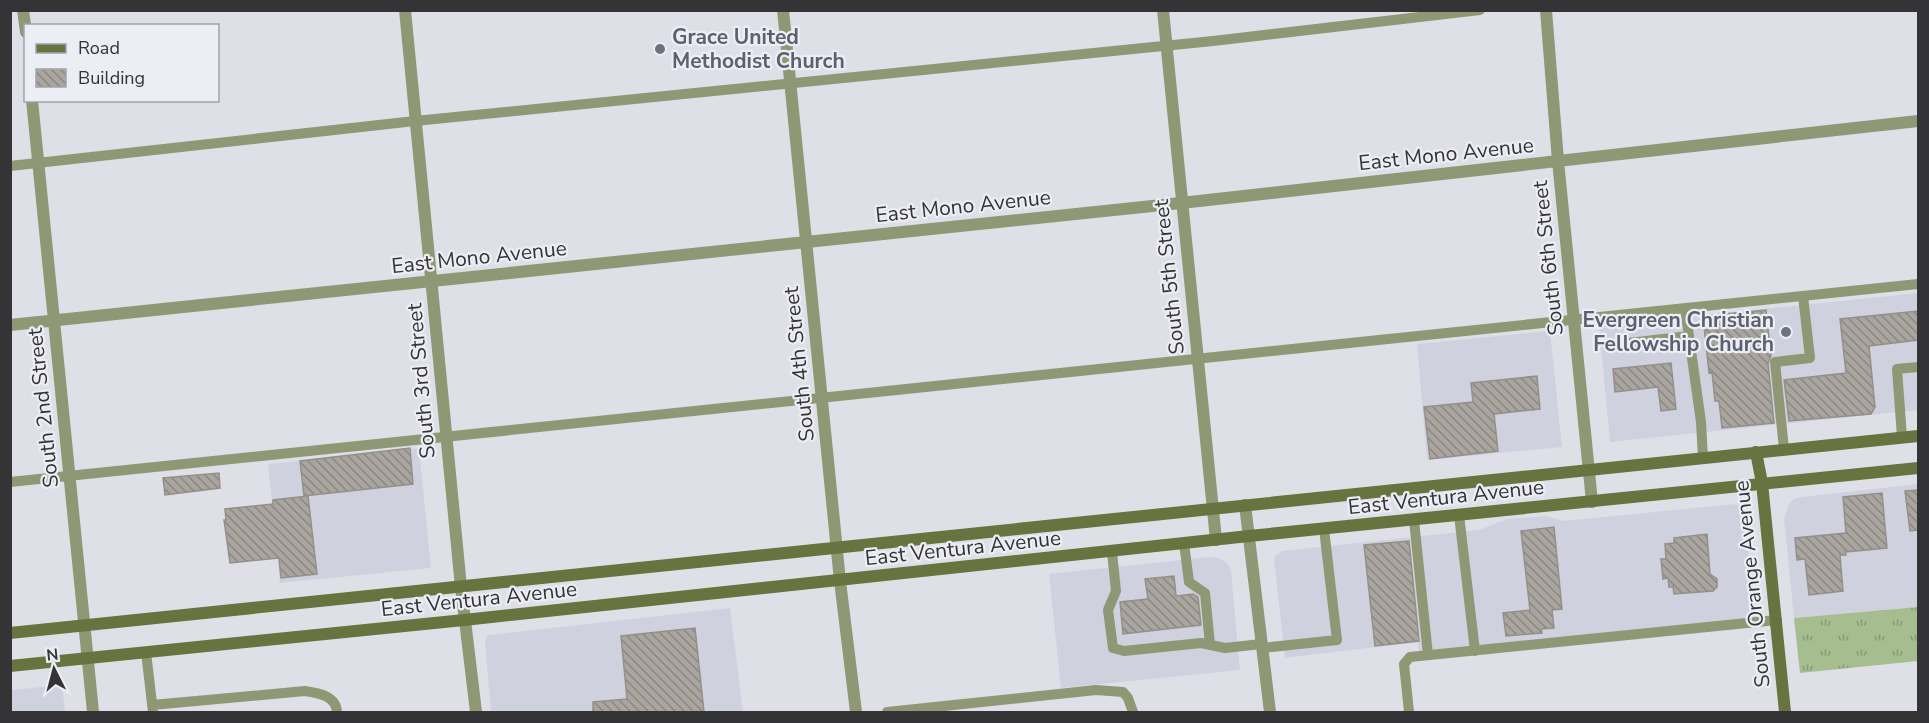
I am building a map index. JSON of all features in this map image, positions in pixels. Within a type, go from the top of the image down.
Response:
[{"type":"main road","name":"East Ventura Avenue","points":[[10,633],[1918,436]]},
{"type":"main road","name":"South Orange Avenue","points":[[1756,453],[1762,483],[1785,712]]},
{"type":"main road","name":"East Ventura Avenue","points":[[10,666],[1918,468]]},
{"type":"street","name":"South 3rd Street","points":[[405,10],[464,620],[476,712]]},
{"type":"street","name":"South 4th Street","points":[[783,10],[840,581],[856,712]]},
{"type":"street","name":"South 5th Street","points":[[1163,10],[1216,540]]},
{"type":"street","name":"South 6th Street","points":[[1546,10],[1558,161],[1593,502]]},
{"type":"street","name":"South 2nd Street","points":[[32,102],[93,712]]},
{"type":"street","name":"East Mono Avenue","points":[[10,326],[1181,203],[1918,121]]},
{"type":"street","points":[[1245,505],[1270,712]]},
{"type":"lane","points":[[10,166],[416,121],[1166,45],[1480,10]]},
{"type":"lane","points":[[10,482],[1918,284]]},
{"type":"lane","points":[[1784,449],[1775,362],[1810,358],[1803,296]]},
{"type":"lane","points":[[1685,308],[1703,458]]},
{"type":"lane","points":[[1620,344],[1689,336]]},
{"type":"lane","points":[[1902,437],[1897,369],[1918,367]]},
{"type":"lane","points":[[1459,515],[1474,651]]},
{"type":"lane","points":[[1414,520],[1428,656]]},
{"type":"lane","points":[[1112,552],[1116,591],[1108,610],[1113,648],[1124,651],[1201,643],[1225,648],[1336,640],[1324,529]]},
{"type":"lane","points":[[1184,543],[1189,582],[1205,593],[1210,645]]},
{"type":"lane","points":[[1409,712],[1404,664],[1410,657],[1777,620]]},
{"type":"lane","points":[[146,652],[152,709],[306,691],[325,695],[336,707],[337,712]]},
{"type":"lane","points":[[887,712],[1096,690],[1123,692],[1133,712]]},
{"type":"shaded area","points":[[1918,293],[1918,410],[1610,442],[1599,326]]},
{"type":"shaded area","points":[[1550,331],[1562,447],[1427,460],[1417,344]]},
{"type":"shaded area","points":[[419,448],[431,568],[280,583],[268,464]]},
{"type":"shaded area","points":[[1918,484],[1918,607],[1794,618],[1784,518],[1789,504],[1801,497]]},
{"type":"shaded area","points":[[1735,504],[1744,509],[1756,618],[1419,653],[1418,642],[1285,658],[1274,560],[1276,555],[1282,551],[1479,530],[1507,519],[1547,516],[1563,521]]},
{"type":"shaded area","points":[[1209,557],[1219,558],[1227,563],[1231,571],[1240,670],[1061,688],[1049,574]]},
{"type":"shaded area","points":[[730,608],[743,712],[491,712],[485,641],[488,635]]},
{"type":"shaded area","points":[[62,685],[65,712],[11,712],[11,690]]},
{"type":"green space","points":[[1918,607],[1918,661],[1800,673],[1794,618]]},
{"type":"building","points":[[1766,310],[1774,423],[1722,428],[1719,401],[1715,401],[1712,372],[1709,373],[1703,316]]},
{"type":"building","points":[[1918,311],[1918,340],[1869,346],[1875,407],[1871,414],[1789,421],[1784,380],[1846,373],[1840,319]]},
{"type":"building","points":[[1671,363],[1676,409],[1661,411],[1658,387],[1615,392],[1613,369]]},
{"type":"building","points":[[1537,376],[1540,409],[1494,414],[1498,451],[1430,459],[1424,407],[1473,402],[1471,383]]},
{"type":"building","points":[[410,448],[413,484],[304,496],[300,461]]},
{"type":"building","points":[[219,473],[220,488],[165,495],[163,478]]},
{"type":"building","points":[[1918,490],[1918,530],[1910,531],[1905,491]]},
{"type":"building","points":[[1882,493],[1887,548],[1845,552],[1846,555],[1840,555],[1843,591],[1809,595],[1805,559],[1797,560],[1795,538],[1846,533],[1843,497]]},
{"type":"building","points":[[308,496],[317,574],[281,578],[279,558],[230,563],[224,520],[226,520],[225,509],[273,504],[273,500]]},
{"type":"building","points":[[1554,527],[1562,609],[1552,610],[1554,628],[1541,629],[1542,633],[1506,636],[1503,613],[1530,610],[1521,531]]},
{"type":"building","points":[[1707,534],[1710,574],[1717,579],[1717,587],[1713,591],[1674,594],[1673,587],[1669,587],[1668,578],[1663,579],[1661,559],[1666,559],[1665,544],[1674,543],[1674,538]]},
{"type":"building","points":[[1409,541],[1419,641],[1375,646],[1364,545]]},
{"type":"building","points":[[1174,576],[1176,596],[1193,594],[1198,597],[1201,625],[1123,634],[1120,602],[1148,599],[1145,579]]},
{"type":"building","points":[[695,628],[704,712],[593,712],[593,702],[627,699],[621,636]]},
{"type":"place","name":"Grace United Methodist Church","points":[[660,49]]},
{"type":"place","name":"Evergreen Christian Fellowship Church","points":[[1786,332]]}]
